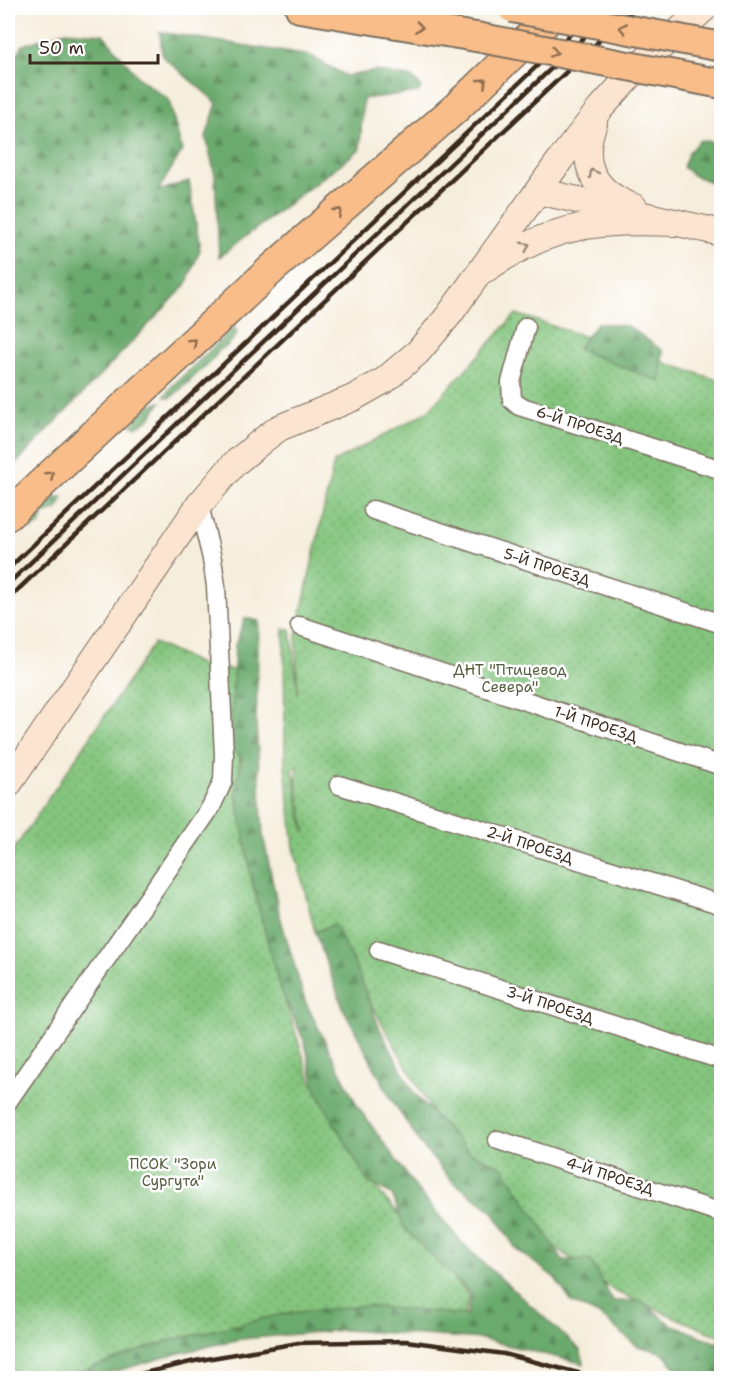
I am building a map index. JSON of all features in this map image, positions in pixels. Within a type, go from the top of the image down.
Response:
[{"type":"highway","points":[[8,515],[273,268],[457,107],[560,8]]},
{"type":"main road","points":[[300,8],[476,37],[722,84]]},
{"type":"main road","points":[[512,8],[722,47]]},
{"type":"main road","points":[[8,785],[199,505],[234,464],[279,428],[353,398],[385,380],[403,366],[434,334],[599,110],[640,65],[705,8]]},
{"type":"main road","points":[[599,110],[588,138],[586,156],[592,174],[606,191],[628,204],[677,223]]},
{"type":"main road","points":[[538,191],[722,233]]},
{"type":"main road","points":[[476,276],[527,244],[578,226],[629,222],[677,223]]},
{"type":"street","name":"6-Й ПРОЕЗД","points":[[526,327],[511,382],[512,400],[519,406],[722,470]]},
{"type":"street","points":[[8,1101],[211,807],[223,781],[224,755],[216,586],[199,505]]},
{"type":"street","name":"5-Й ПРОЕЗД","points":[[373,510],[722,624]]},
{"type":"street","name":"1-Й ПРОЕЗД","points":[[300,626],[722,766]]},
{"type":"street","name":"2-Й ПРОЕЗД","points":[[339,785],[722,905]]},
{"type":"street","name":"3-Й ПРОЕЗД","points":[[380,950],[722,1060]]},
{"type":"street","name":"4-Й ПРОЕЗД","points":[[498,1140],[722,1213]]},
{"type":"green space","points":[[66,31],[103,34],[139,78],[169,100],[182,151],[158,191],[189,181],[200,250],[186,285],[8,472],[8,70],[23,45]]},
{"type":"green space","points":[[160,32],[311,56],[346,76],[376,71],[413,78],[421,87],[418,92],[363,99],[360,149],[219,257],[215,175],[206,137],[217,103],[162,56]]},
{"type":"green space","points":[[700,140],[721,146],[721,186],[693,175],[683,167],[689,152]]},
{"type":"green space","name":"ДНТ \"Птицевод Севера\"","points":[[516,314],[721,381],[721,1337],[614,1291],[527,1226],[455,1151],[327,927],[315,932],[294,848],[285,766],[284,629],[291,629],[298,693],[296,636],[334,462],[427,412]],"holes":[[[298,765],[296,779],[306,834],[293,770]]]},
{"type":"green space","points":[[597,323],[628,326],[663,351],[660,382],[577,349]]},
{"type":"green space","points":[[235,327],[237,335],[226,347],[220,349],[213,359],[171,398],[164,397],[172,386]]},
{"type":"green space","points":[[161,402],[149,419],[136,427],[132,425],[147,406]]},
{"type":"green space","points":[[54,497],[63,497],[58,509],[44,514],[40,525],[30,530],[29,523]]},
{"type":"green space","points":[[245,618],[259,621],[256,722],[263,835],[279,913],[305,1001],[358,1107],[417,1189],[465,1246],[580,1350],[584,1364],[482,1339],[343,1330],[241,1339],[180,1353],[92,1378],[63,1378],[164,1342],[287,1313],[364,1306],[467,1315],[471,1294],[404,1228],[392,1194],[368,1182],[316,1091],[305,1043],[280,988],[253,886],[236,792],[241,757],[230,748],[235,645]]},
{"type":"green space","name":"ПСОК \"Зори Сургута\"","points":[[154,643],[209,668],[236,670],[241,800],[278,978],[311,1081],[381,1194],[469,1295],[464,1316],[332,1312],[74,1378],[8,1378],[8,858]]},
{"type":"green space","points":[[334,924],[356,967],[379,1027],[414,1093],[469,1152],[503,1167],[563,1260],[590,1260],[613,1301],[642,1301],[670,1324],[717,1343],[721,1337],[721,1378],[702,1378],[697,1374],[680,1372],[661,1352],[637,1346],[601,1316],[572,1303],[555,1278],[516,1249],[493,1212],[451,1180],[422,1146],[390,1097],[343,1008],[315,932]]},
{"type":"railway","points":[[8,569],[598,8]]},
{"type":"railway","points":[[8,584],[615,8]]},
{"type":"railway","points":[[8,599],[634,8]]},
{"type":"railway","points":[[123,1378],[195,1361],[298,1343],[406,1341],[504,1354],[598,1378]]}]
